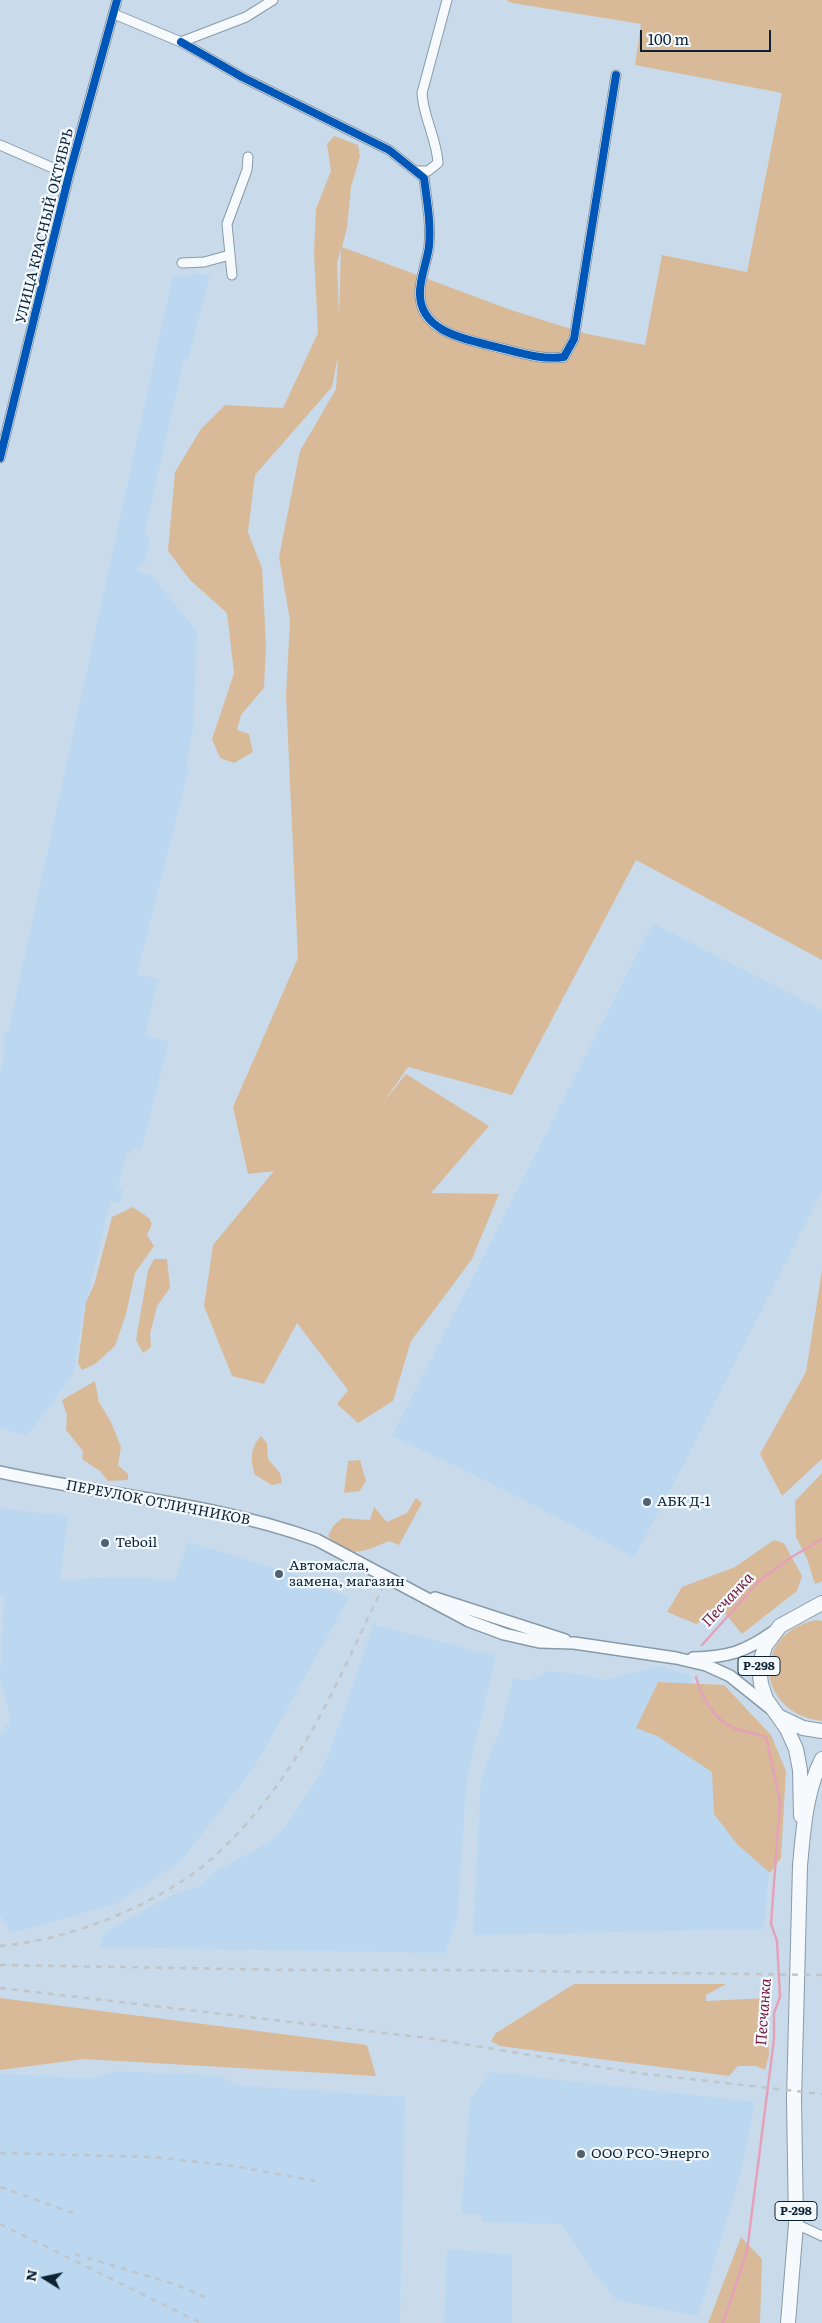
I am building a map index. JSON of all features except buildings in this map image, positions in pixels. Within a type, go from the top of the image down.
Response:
[{"type":"highway","name":"Р-298","points":[[788,2323],[796,2224],[794,2099],[798,1905],[802,1839],[799,1761],[790,1734],[774,1712],[763,1692],[759,1667],[765,1646],[780,1626],[822,1603]]},
{"type":"highway","name":"Р-298","points":[[807,1612],[822,1611]]},
{"type":"highway","points":[[774,1712],[803,1728],[822,1731]]},
{"type":"highway","name":"Р-298","points":[[802,1839],[814,1780],[822,1759]]},
{"type":"main road","name":"ПЕРЕУЛОК ОТЛИЧНИКОВ","points":[[0,1472],[184,1505],[288,1530],[316,1540],[422,1595],[470,1607],[574,1643],[676,1658]]},
{"type":"main road","points":[[676,1658],[730,1655],[749,1648],[780,1626]]},
{"type":"main road","points":[[676,1658],[724,1672],[774,1712]]},
{"type":"street","name":"УЛИЦА КРАСНЫЙ ОКТЯБРЬ","points":[[0,458],[69,174],[117,0]]},
{"type":"street","points":[[181,42],[246,17],[273,0]]},
{"type":"street","points":[[416,171],[428,171],[438,163],[438,152],[423,107],[422,93],[447,0]]},
{"type":"street","points":[[114,14],[181,42],[242,77],[389,150],[416,171],[424,178],[429,216],[428,247],[420,296],[423,310],[430,322],[442,330],[476,342],[542,356],[564,357],[574,339],[616,75]]},
{"type":"street","points":[[0,145],[69,174]]},
{"type":"street","points":[[232,275],[228,224],[247,170],[248,157]]},
{"type":"street","points":[[182,263],[204,262],[230,254]]},
{"type":"street","points":[[796,2224],[822,2236]]},
{"type":"shaded area","points":[[506,0],[822,0],[822,960],[636,860],[512,1095],[408,1067],[383,1103],[406,1074],[489,1126],[431,1193],[499,1194],[472,1259],[411,1341],[393,1401],[358,1423],[337,1404],[348,1390],[297,1323],[264,1384],[232,1376],[204,1306],[213,1245],[274,1171],[248,1174],[233,1107],[298,958],[286,695],[290,620],[279,557],[300,451],[336,389],[338,356],[332,387],[255,475],[248,532],[262,568],[266,645],[264,688],[241,715],[237,730],[249,734],[253,752],[234,763],[220,758],[212,739],[234,673],[227,613],[190,580],[168,551],[175,472],[201,429],[225,405],[283,408],[318,333],[314,253],[316,209],[331,171],[327,144],[334,136],[358,145],[360,156],[351,187],[347,228],[342,247],[511,310],[587,334],[645,345],[662,255],[747,272],[782,93],[635,65],[641,24],[512,3]],"holes":[[[341,249],[339,315],[337,263]]]},
{"type":"shaded area","points":[[195,273],[210,276],[188,359],[184,359],[144,536],[150,538],[144,565],[139,565],[137,571],[151,575],[197,631],[193,730],[186,767],[189,768],[137,974],[158,979],[145,1036],[169,1042],[141,1150],[132,1148],[130,1153],[127,1153],[118,1187],[123,1189],[120,1203],[110,1202],[84,1312],[73,1375],[27,1436],[0,1428],[0,1074],[6,1043],[3,1042],[4,1033],[8,1033],[173,274],[182,277]]},
{"type":"shaded area","points":[[653,923],[822,1010],[822,1191],[684,1464],[634,1557],[476,1476],[392,1436]]},
{"type":"shaded area","points":[[133,1207],[149,1218],[152,1224],[147,1235],[154,1246],[135,1273],[126,1314],[115,1346],[95,1364],[82,1370],[78,1363],[86,1302],[94,1285],[112,1217]]},
{"type":"shaded area","points":[[154,1259],[167,1259],[170,1288],[157,1306],[150,1334],[151,1347],[143,1353],[136,1340],[148,1270]]},
{"type":"shaded area","points":[[822,1270],[822,1459],[782,1496],[760,1454],[806,1372]]},
{"type":"shaded area","points":[[95,1381],[99,1402],[111,1422],[121,1447],[118,1465],[128,1474],[128,1480],[108,1481],[100,1471],[82,1459],[83,1451],[66,1430],[67,1416],[62,1400]]},
{"type":"shaded area","points":[[261,1436],[267,1443],[268,1459],[280,1473],[282,1483],[272,1485],[255,1475],[252,1454]]},
{"type":"shaded area","points":[[360,1460],[366,1481],[360,1491],[344,1493],[348,1461]]},
{"type":"shaded area","points":[[822,1473],[822,1581],[815,1584],[807,1559],[796,1537],[795,1501]]},
{"type":"shaded area","points":[[416,1498],[422,1503],[399,1545],[389,1541],[357,1552],[343,1548],[328,1536],[333,1526],[342,1518],[370,1520],[374,1507],[387,1522],[407,1513]]},
{"type":"shaded area","points":[[0,1508],[68,1516],[60,1580],[129,1577],[175,1581],[188,1542],[291,1573],[349,1598],[255,1766],[181,1861],[116,1904],[11,1933],[0,1915],[0,1734],[3,1734],[4,1726],[9,1725],[10,1717],[0,1679],[4,1595],[0,1595]]},
{"type":"shaded area","points":[[774,1540],[784,1543],[802,1576],[797,1591],[742,1634],[724,1612],[696,1624],[667,1612],[682,1587],[735,1567]]},
{"type":"shaded area","points":[[816,1620],[822,1621],[822,1721],[800,1715],[784,1704],[774,1689],[770,1673],[771,1656],[780,1641],[795,1628]]},
{"type":"shaded area","points":[[374,1625],[496,1656],[467,1777],[457,1920],[445,1953],[99,1947],[105,1932],[172,1895],[199,1887],[213,1873],[274,1839],[287,1824],[316,1781],[328,1756]]},
{"type":"shaded area","points":[[658,1666],[690,1675],[701,1711],[772,1838],[764,1929],[473,1935],[481,1778],[501,1727],[513,1678],[529,1681],[547,1671],[573,1673],[607,1680]]},
{"type":"shaded area","points":[[658,1682],[724,1685],[771,1735],[786,1771],[781,1858],[770,1873],[737,1844],[714,1814],[712,1772],[657,1736],[636,1728]]},
{"type":"shaded area","points":[[574,1984],[726,1984],[706,1995],[706,2001],[767,1998],[769,2055],[765,2070],[756,2066],[738,2066],[729,2076],[500,2046],[491,2041],[496,2033]]},
{"type":"shaded area","points":[[0,1998],[367,2045],[376,2076],[84,2059],[0,2070]]},
{"type":"shaded area","points":[[118,2071],[219,2076],[237,2085],[405,2097],[400,2323],[0,2323],[0,2073],[87,2079]]},
{"type":"shaded area","points":[[491,2072],[755,2102],[741,2172],[698,2316],[616,2300],[593,2271],[561,2224],[481,2222],[481,2214],[461,2213],[470,2100]]},
{"type":"shaded area","points":[[741,2237],[762,2259],[760,2323],[708,2323]]},
{"type":"shaded area","points":[[447,2249],[512,2255],[512,2323],[444,2323]]},
{"type":"waterway","name":"Песчанка","points":[[702,1645],[759,1581],[790,1558],[822,1539]]},
{"type":"waterway","name":"Песчанка","points":[[696,1677],[701,1692],[719,1718],[736,1729],[766,1737],[780,1801],[771,1924],[777,1941],[780,1997],[774,2013],[774,2039],[747,2251],[723,2323]]},
{"type":"railway","points":[[0,1946],[24,1943],[72,1932],[119,1915],[184,1880],[225,1847],[262,1805],[283,1777],[311,1732],[382,1589]]},
{"type":"railway","points":[[0,1965],[822,1975]]},
{"type":"railway","points":[[0,1988],[428,2038],[637,2073],[822,2094]]},
{"type":"railway","points":[[0,2153],[153,2157],[234,2166],[315,2181]]},
{"type":"railway","points":[[0,2187],[73,2213]]},
{"type":"railway","points":[[0,2224],[201,2323]]},
{"type":"railway","points":[[75,2254],[174,2284],[205,2297]]},
{"type":"cycle path","points":[[0,458],[69,175],[117,0]]},
{"type":"cycle path","points":[[181,42],[242,77],[389,150],[424,178],[429,237],[420,295],[422,307],[427,317],[444,330],[455,335],[545,358],[564,357],[574,339],[616,75]]},
{"type":"place","name":"АБК Д-1","points":[[647,1502]]},
{"type":"place","name":"Teboil","points":[[105,1543]]},
{"type":"place","name":"Автомасла, замена, магазин","points":[[279,1574]]},
{"type":"place","name":"ООО РСО-Энерго","points":[[581,2154]]}]
